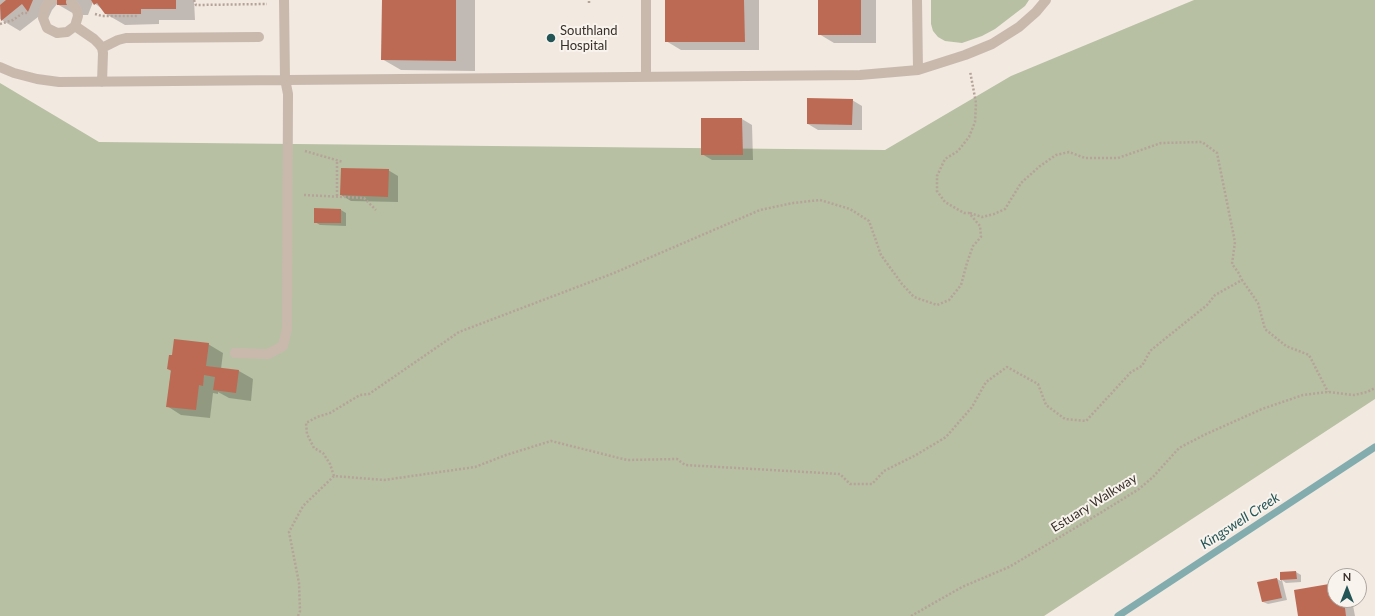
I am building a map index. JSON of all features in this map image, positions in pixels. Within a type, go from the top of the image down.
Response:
[{"type":"lane","points":[[52,0],[48,3],[43,13],[43,18],[47,28],[51,31],[62,34],[75,26],[78,16],[77,10],[71,2]]},
{"type":"lane","points":[[235,353],[268,354],[283,346],[287,329],[288,94],[285,79],[284,0]]},
{"type":"lane","points":[[646,0],[646,77]]},
{"type":"lane","points":[[917,0],[918,70]]},
{"type":"lane","points":[[0,67],[14,73],[59,82],[860,75],[918,70],[965,55],[992,44],[1019,27],[1036,12],[1046,0]]},
{"type":"lane","points":[[75,26],[94,39],[102,48],[102,82]]},
{"type":"lane","points":[[102,48],[118,40],[126,38],[259,37]]},
{"type":"path","points":[[194,0],[196,5],[267,4]]},
{"type":"path","points":[[0,24],[13,20],[23,13],[30,13],[32,9]]},
{"type":"path","points":[[91,13],[102,16],[138,16]]},
{"type":"path","points":[[965,55],[972,79],[976,103],[975,122],[969,137],[958,151],[945,159],[938,176],[938,191],[945,202],[964,213],[982,217],[1005,209],[1021,183],[1040,166],[1056,155],[1069,152],[1085,158],[1118,158],[1161,143],[1202,142],[1217,154],[1235,242],[1232,264],[1258,302],[1265,328],[1286,346],[1309,355],[1328,392]]},
{"type":"path","points":[[288,149],[299,150],[343,162]]},
{"type":"path","points":[[337,161],[337,196]]},
{"type":"path","points":[[288,195],[364,198],[376,210]]},
{"type":"path","points":[[334,476],[330,464],[323,453],[314,448],[307,434],[306,423],[317,417],[330,413],[360,395],[369,394],[459,332],[614,273],[760,210],[793,203],[820,200],[850,209],[868,221],[881,255],[902,284],[914,297],[938,305],[949,300],[961,285],[973,246],[981,236],[980,226],[969,213]]},
{"type":"path","points":[[298,616],[300,611],[299,583],[289,532],[303,506],[334,476],[384,480],[431,472],[475,468],[506,455],[551,441],[627,460],[677,459],[685,465],[840,474],[850,484],[872,484],[884,471],[916,456],[946,437],[972,406],[986,382],[1007,367],[1038,384],[1046,405],[1065,419],[1086,421],[1131,372],[1142,366],[1150,351],[1207,305],[1215,295],[1242,280]]},
{"type":"path","name":"Estuary Walkway","points":[[911,616],[962,587],[1009,567],[1127,497],[1153,477],[1179,448],[1204,435],[1262,409],[1303,394],[1328,392],[1354,394],[1367,392],[1375,388]]},
{"type":"green space","points":[[931,0],[1029,0],[1025,6],[995,29],[982,36],[962,43],[945,41],[938,37],[933,31],[931,24]]},
{"type":"green space","points":[[1194,0],[1375,0],[1375,399],[1044,616],[0,616],[0,83],[99,142],[885,150],[1011,76]]},
{"type":"building","points":[[6,0],[33,0],[28,12],[22,4],[1,21],[0,5]]},
{"type":"building","points":[[57,0],[72,0],[70,5],[57,5]]},
{"type":"building","points":[[91,0],[176,0],[176,9],[141,9],[141,14],[105,14],[97,3],[94,5]]},
{"type":"building","points":[[382,0],[456,0],[456,61],[381,60]]},
{"type":"building","points":[[665,0],[744,0],[745,42],[665,42]]},
{"type":"building","points":[[818,0],[861,0],[861,35],[818,35]]},
{"type":"building","points":[[807,98],[853,99],[852,125],[807,124]]},
{"type":"building","points":[[701,118],[742,118],[743,155],[701,155]]},
{"type":"building","points":[[341,168],[389,169],[388,197],[340,195]]},
{"type":"building","points":[[314,208],[341,209],[341,223],[314,223]]},
{"type":"building","points":[[174,339],[209,343],[206,366],[239,370],[236,393],[213,390],[215,377],[204,375],[203,386],[199,385],[196,410],[166,407],[171,370],[167,369],[169,355],[172,355]]},
{"type":"building","points":[[1296,571],[1297,579],[1280,580],[1280,572]]},
{"type":"building","points":[[1277,578],[1282,598],[1262,602],[1257,582]]},
{"type":"building","points":[[1327,584],[1327,608],[1345,608],[1346,616],[1298,616],[1294,590]]},
{"type":"waterway","name":"Kingswell Creek","points":[[1118,616],[1375,447]]},
{"type":"place","name":"Southland Hospital","points":[[551,38]]}]
